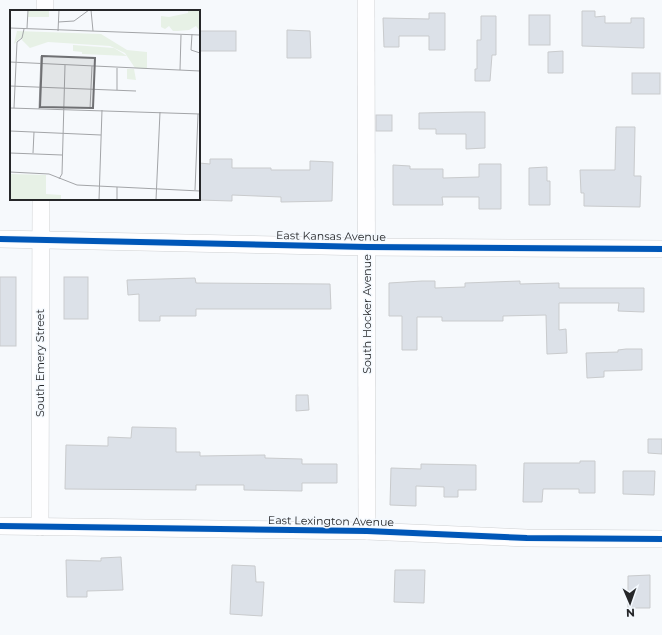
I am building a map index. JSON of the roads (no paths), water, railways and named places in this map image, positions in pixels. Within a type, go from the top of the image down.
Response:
[{"type":"street","name":"South Hocker Avenue","points":[[366,0],[368,531]]},
{"type":"street","name":"South Emery Street","points":[[40,527],[41,200]]},
{"type":"street","name":"East Kansas Avenue","points":[[0,239],[367,247],[662,249]]},
{"type":"street","name":"East Lexington Avenue","points":[[0,526],[368,531],[526,538],[662,539]]}]
